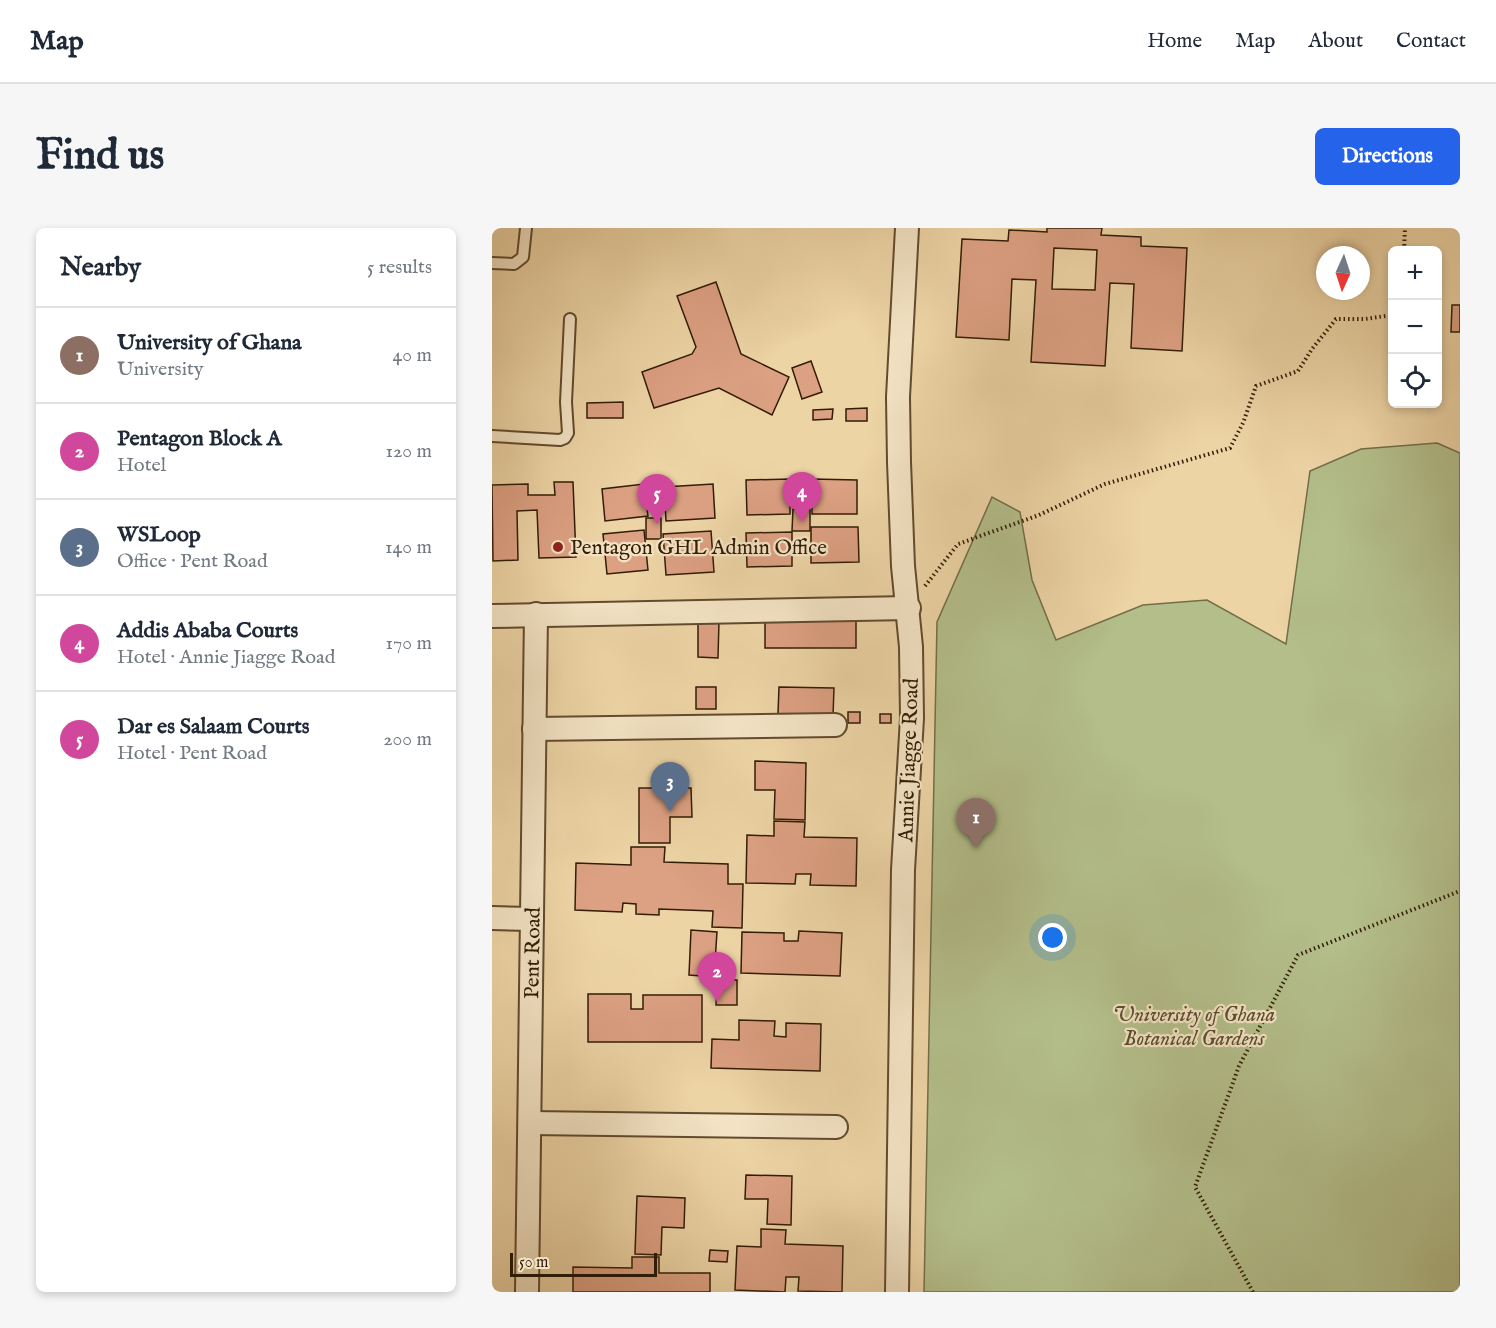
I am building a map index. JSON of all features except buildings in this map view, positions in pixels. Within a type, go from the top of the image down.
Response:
[{"type":"street","name":"Annie Jiagge Road","points":[[897,1292],[903,870],[912,718],[909,608],[903,566],[898,408],[907,228]]},
{"type":"street","points":[[492,616],[909,608]]},
{"type":"street","name":"Pent Road","points":[[527,1292],[536,614]]},
{"type":"street","points":[[534,729],[835,725]]},
{"type":"street","points":[[492,918],[532,919]]},
{"type":"street","points":[[530,1123],[836,1127]]},
{"type":"lane","points":[[492,263],[514,264],[523,257],[526,228]]},
{"type":"lane","points":[[492,436],[565,438],[568,433],[566,402],[570,319]]},
{"type":"path","points":[[1404,246],[1405,228]]},
{"type":"path","points":[[909,608],[958,544],[1039,515],[1105,484],[1230,448],[1243,423],[1256,386],[1298,371],[1336,319],[1365,319],[1388,316]]},
{"type":"path","points":[[1253,1292],[1196,1187],[1239,1066],[1298,954],[1460,891]]},
{"type":"green space","name":"University of Ghana Botanical Gardens","points":[[1437,443],[1460,453],[1460,1292],[924,1292],[937,622],[992,497],[1020,512],[1032,580],[1056,640],[1143,605],[1207,600],[1286,644],[1310,471],[1361,449]]},
{"type":"place","name":"Addis Ababa Courts","points":[[802,522]]},
{"type":"place","name":"Dar es Salaam Courts","points":[[657,524]]},
{"type":"place","name":"Pentagon GHL Admin Office","points":[[558,547]]},
{"type":"place","name":"WSLoop","points":[[670,812]]},
{"type":"place","name":"University of Ghana","points":[[976,848]]},
{"type":"place","name":"Pentagon Block A","points":[[717,1002]]}]
